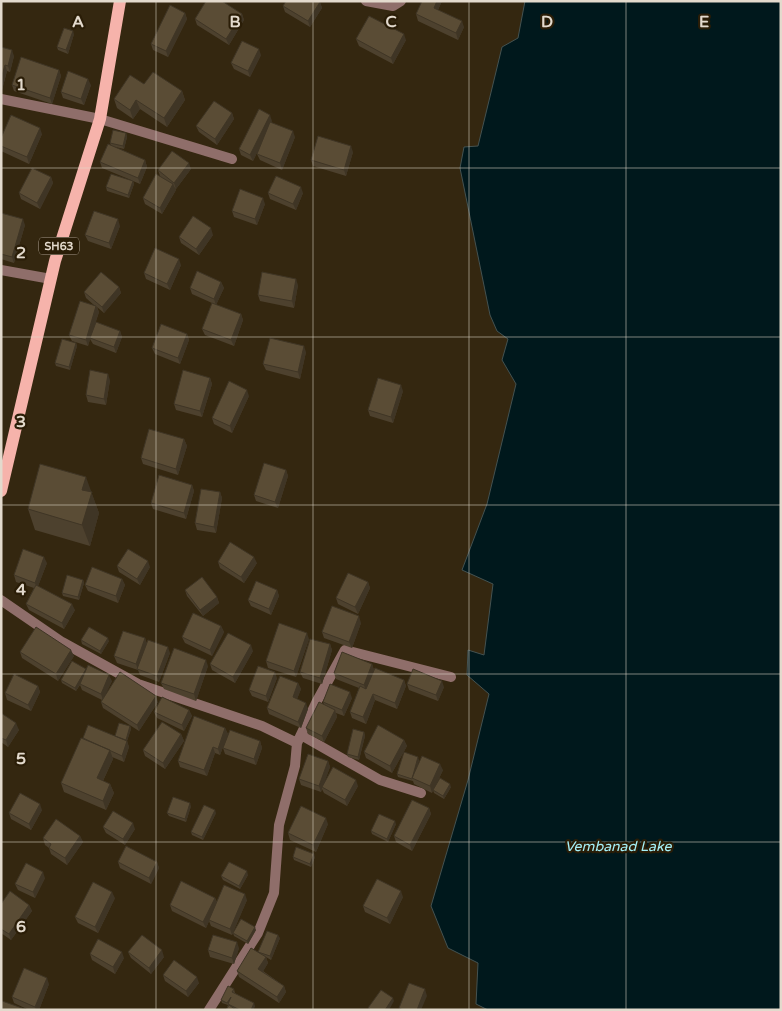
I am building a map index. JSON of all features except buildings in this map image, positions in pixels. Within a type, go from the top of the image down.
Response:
[{"type":"main road","name":"SH63","points":[[1,491],[4,469],[54,261],[100,119],[120,1]]},
{"type":"street","points":[[366,1],[393,6],[401,1]]},
{"type":"street","points":[[1,99],[100,119],[232,158]]},
{"type":"street","points":[[1,270],[51,278]]},
{"type":"street","points":[[1,600],[62,642],[138,684],[298,739],[380,780],[421,793]]},
{"type":"street","points":[[209,1010],[258,934],[274,892],[279,825],[295,766],[298,739],[345,650],[451,677]]},
{"type":"water","name":"Vembanad Lake","points":[[525,1],[781,1],[781,1010],[488,1010],[476,1004],[478,963],[448,948],[431,906],[468,780],[489,694],[467,675],[468,650],[484,655],[493,584],[462,570],[487,504],[516,384],[502,360],[508,339],[497,331],[490,315],[460,168],[464,147],[478,146],[502,47],[518,38]]}]
